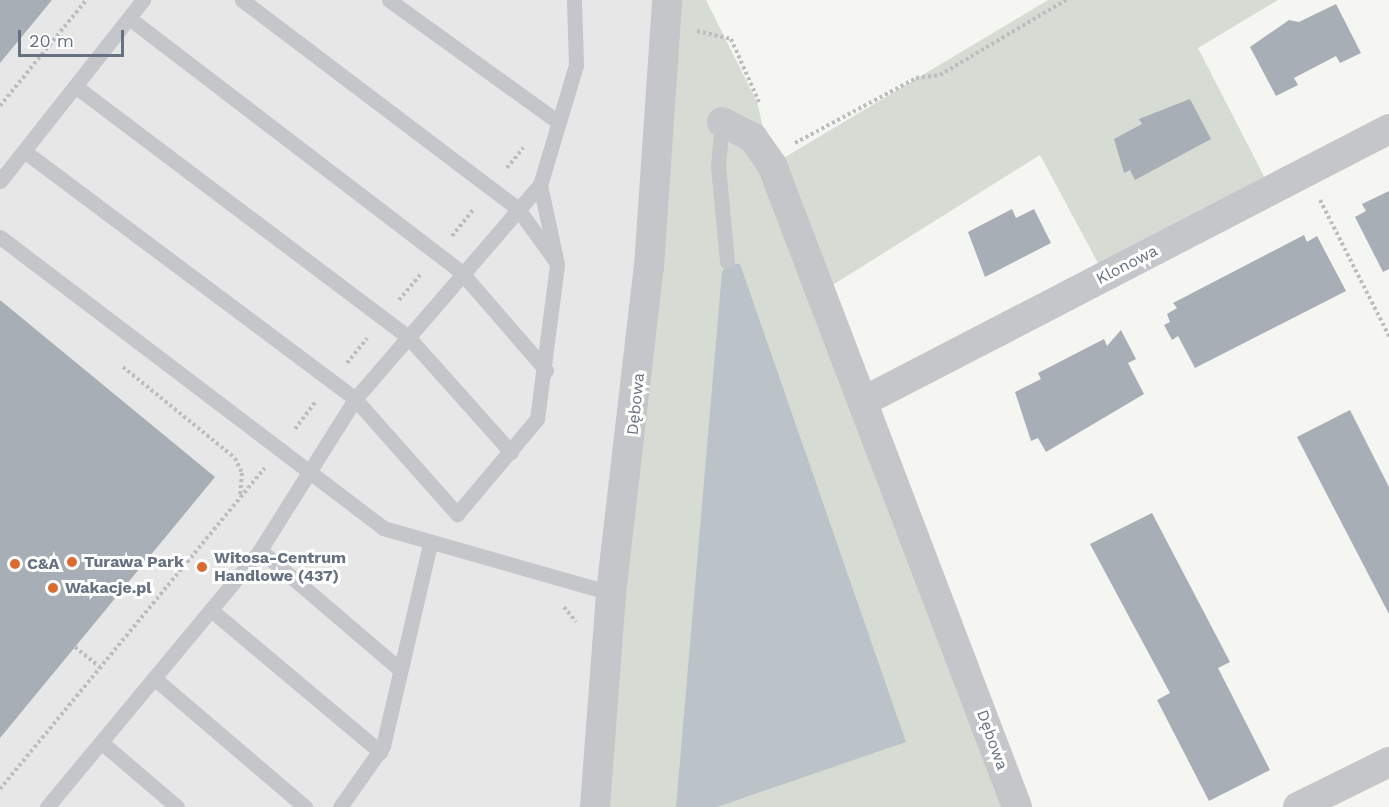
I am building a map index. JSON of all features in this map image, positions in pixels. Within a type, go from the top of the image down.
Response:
[{"type":"street","name":"Dębowa","points":[[595,807],[611,593],[636,410],[667,13]]},
{"type":"street","points":[[722,122],[760,148]]},
{"type":"street","name":"Klonowa","points":[[866,400],[1389,129]]},
{"type":"street","name":"Dębowa","points":[[760,148],[866,400],[1017,807]]},
{"type":"street","points":[[1298,807],[1389,762]]},
{"type":"lane","points":[[0,181],[143,0]]},
{"type":"lane","points":[[242,0],[518,209],[557,264]]},
{"type":"lane","points":[[389,0],[558,122]]},
{"type":"lane","points":[[47,807],[261,550],[356,399],[409,338],[461,272],[540,185],[576,65],[574,0]]},
{"type":"lane","points":[[129,18],[461,272],[546,370]]},
{"type":"lane","points":[[75,86],[409,338],[511,452]]},
{"type":"lane","points":[[722,122],[718,166],[727,262]]},
{"type":"lane","points":[[24,151],[356,399],[457,514],[537,419],[546,370],[557,264],[540,185]]},
{"type":"lane","points":[[0,237],[383,528],[430,544],[611,593]]},
{"type":"lane","points":[[340,807],[380,752],[398,668],[430,544]]},
{"type":"lane","points":[[261,550],[398,668]]},
{"type":"lane","points":[[211,610],[380,752]]},
{"type":"lane","points":[[154,678],[305,807]]},
{"type":"lane","points":[[100,742],[177,807]]},
{"type":"path","points":[[0,106],[86,0]]},
{"type":"path","points":[[667,13],[731,39],[759,104],[760,148],[916,78],[940,75],[1066,0]]},
{"type":"path","points":[[1306,172],[1389,336]]},
{"type":"path","points":[[118,362],[235,458],[242,473],[240,498]]},
{"type":"path","points":[[75,647],[100,667]]},
{"type":"shaded area","name":"Turawa Park","points":[[0,0],[667,0],[595,807],[0,807]]},
{"type":"shaded area","points":[[667,0],[706,0],[757,102],[772,165],[1048,0],[1278,0],[1198,48],[1271,190],[1105,276],[1040,155],[823,291],[1017,807],[595,807]]},
{"type":"shaded area","points":[[729,263],[740,264],[906,742],[717,807],[676,807],[722,272]]},
{"type":"building","points":[[0,0],[52,0],[0,63]]},
{"type":"building","points":[[1336,4],[1361,53],[1340,63],[1336,56],[1294,78],[1298,85],[1276,96],[1250,47],[1289,20],[1299,22]]},
{"type":"building","points":[[1190,99],[1211,139],[1135,180],[1130,170],[1124,173],[1114,139],[1142,124],[1139,119]]},
{"type":"building","points":[[1389,191],[1389,269],[1383,272],[1355,217],[1366,211],[1362,204]]},
{"type":"building","points":[[1012,209],[1016,218],[1034,209],[1051,243],[985,277],[968,232]]},
{"type":"building","points":[[1304,235],[1307,242],[1317,236],[1346,291],[1195,368],[1178,336],[1172,340],[1164,325],[1170,322],[1167,314],[1177,308],[1173,303]]},
{"type":"building","name":"Turawa Park","points":[[0,300],[215,477],[0,738]]},
{"type":"building","points":[[1121,330],[1136,359],[1128,363],[1144,394],[1046,452],[1038,438],[1031,441],[1015,392],[1041,379],[1038,373],[1104,339],[1107,346]]},
{"type":"building","points":[[1350,410],[1389,487],[1389,614],[1297,437]]},
{"type":"building","points":[[1152,513],[1230,662],[1218,668],[1270,770],[1209,801],[1157,700],[1170,693],[1090,544]]},
{"type":"place","name":"Turawa Park","points":[[72,562]]},
{"type":"place","name":"C&A","points":[[15,564]]},
{"type":"place","name":"Witosa-Centrum Handlowe (437)","points":[[202,567]]},
{"type":"place","name":"Wakacje.pl","points":[[53,588]]}]
